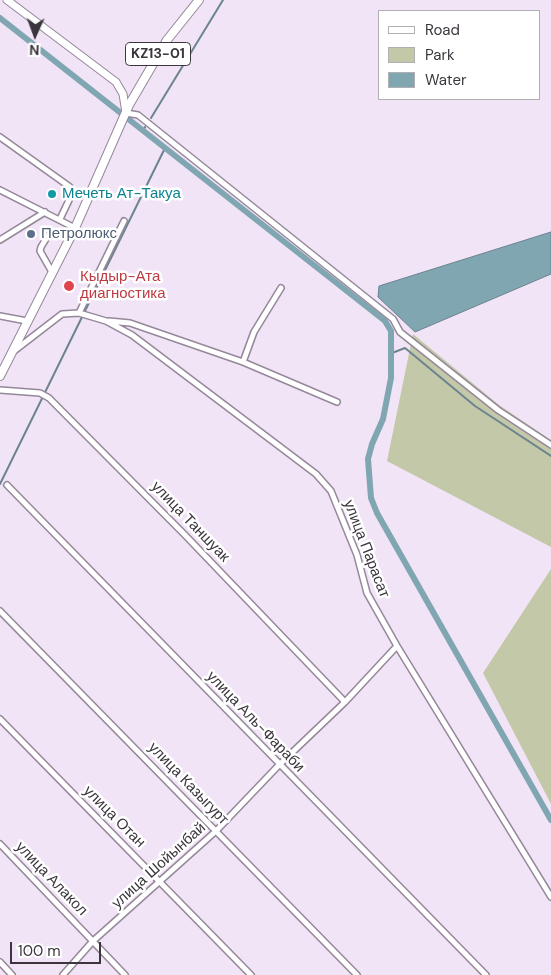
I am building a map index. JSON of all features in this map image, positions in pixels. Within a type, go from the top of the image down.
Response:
[{"type":"main road","points":[[7,0],[116,82],[123,94],[126,113]]},
{"type":"main road","name":"KZ13-01","points":[[0,376],[74,230],[118,127],[167,40],[199,0]]},
{"type":"street","points":[[126,113],[138,115],[393,319],[400,332],[498,410],[551,445]]},
{"type":"street","points":[[0,137],[70,187],[70,198],[60,219]]},
{"type":"street","points":[[0,190],[60,219],[74,230]]},
{"type":"street","points":[[0,240],[45,212]]},
{"type":"street","points":[[12,352],[62,314],[81,314],[124,221]]},
{"type":"street","points":[[52,272],[40,251],[41,247],[48,234],[74,230]]},
{"type":"street","points":[[243,362],[254,332],[281,288]]},
{"type":"street","name":"улица Парасат","points":[[81,314],[106,321],[138,339],[316,474],[331,491],[357,554],[367,593],[397,646],[551,897]]},
{"type":"street","points":[[0,316],[27,321]]},
{"type":"street","points":[[106,321],[130,323],[243,362],[336,402]]},
{"type":"street","points":[[138,339],[144,328]]},
{"type":"street","name":"улица Таншуак","points":[[0,390],[43,395],[184,534],[345,702]]},
{"type":"street","name":"улица Аль-Фараби","points":[[7,485],[486,975]]},
{"type":"street","name":"улица Казыгурт","points":[[0,611],[357,975]]},
{"type":"street","name":"улица Шойынбай","points":[[63,975],[93,941],[216,831],[345,702],[397,646]]},
{"type":"street","name":"улица Отан","points":[[0,719],[251,975]]},
{"type":"street","name":"улица Алакол","points":[[0,844],[125,975]]},
{"type":"street","points":[[0,962],[12,975]]},
{"type":"green space","points":[[413,334],[499,405],[551,440],[551,547],[387,461]]},
{"type":"green space","points":[[551,569],[551,804],[483,673]]},
{"type":"water","points":[[551,232],[551,274],[415,332],[378,297],[379,286]]},
{"type":"waterway","points":[[151,118],[223,0]]},
{"type":"waterway","points":[[0,18],[385,321],[391,331],[391,378],[383,419],[372,444],[368,459],[371,498],[377,513],[551,820]]},
{"type":"waterway","points":[[143,131],[145,127]]},
{"type":"waterway","points":[[0,484],[165,148]]},
{"type":"waterway","points":[[392,353],[405,348],[475,406],[551,456]]},
{"type":"place","name":"Мечеть Ат-Такуа","points":[[52,194]]},
{"type":"place","name":"Петролюкс","points":[[31,234]]},
{"type":"place","name":"Кыдыр-Ата диагностика","points":[[69,286]]}]
